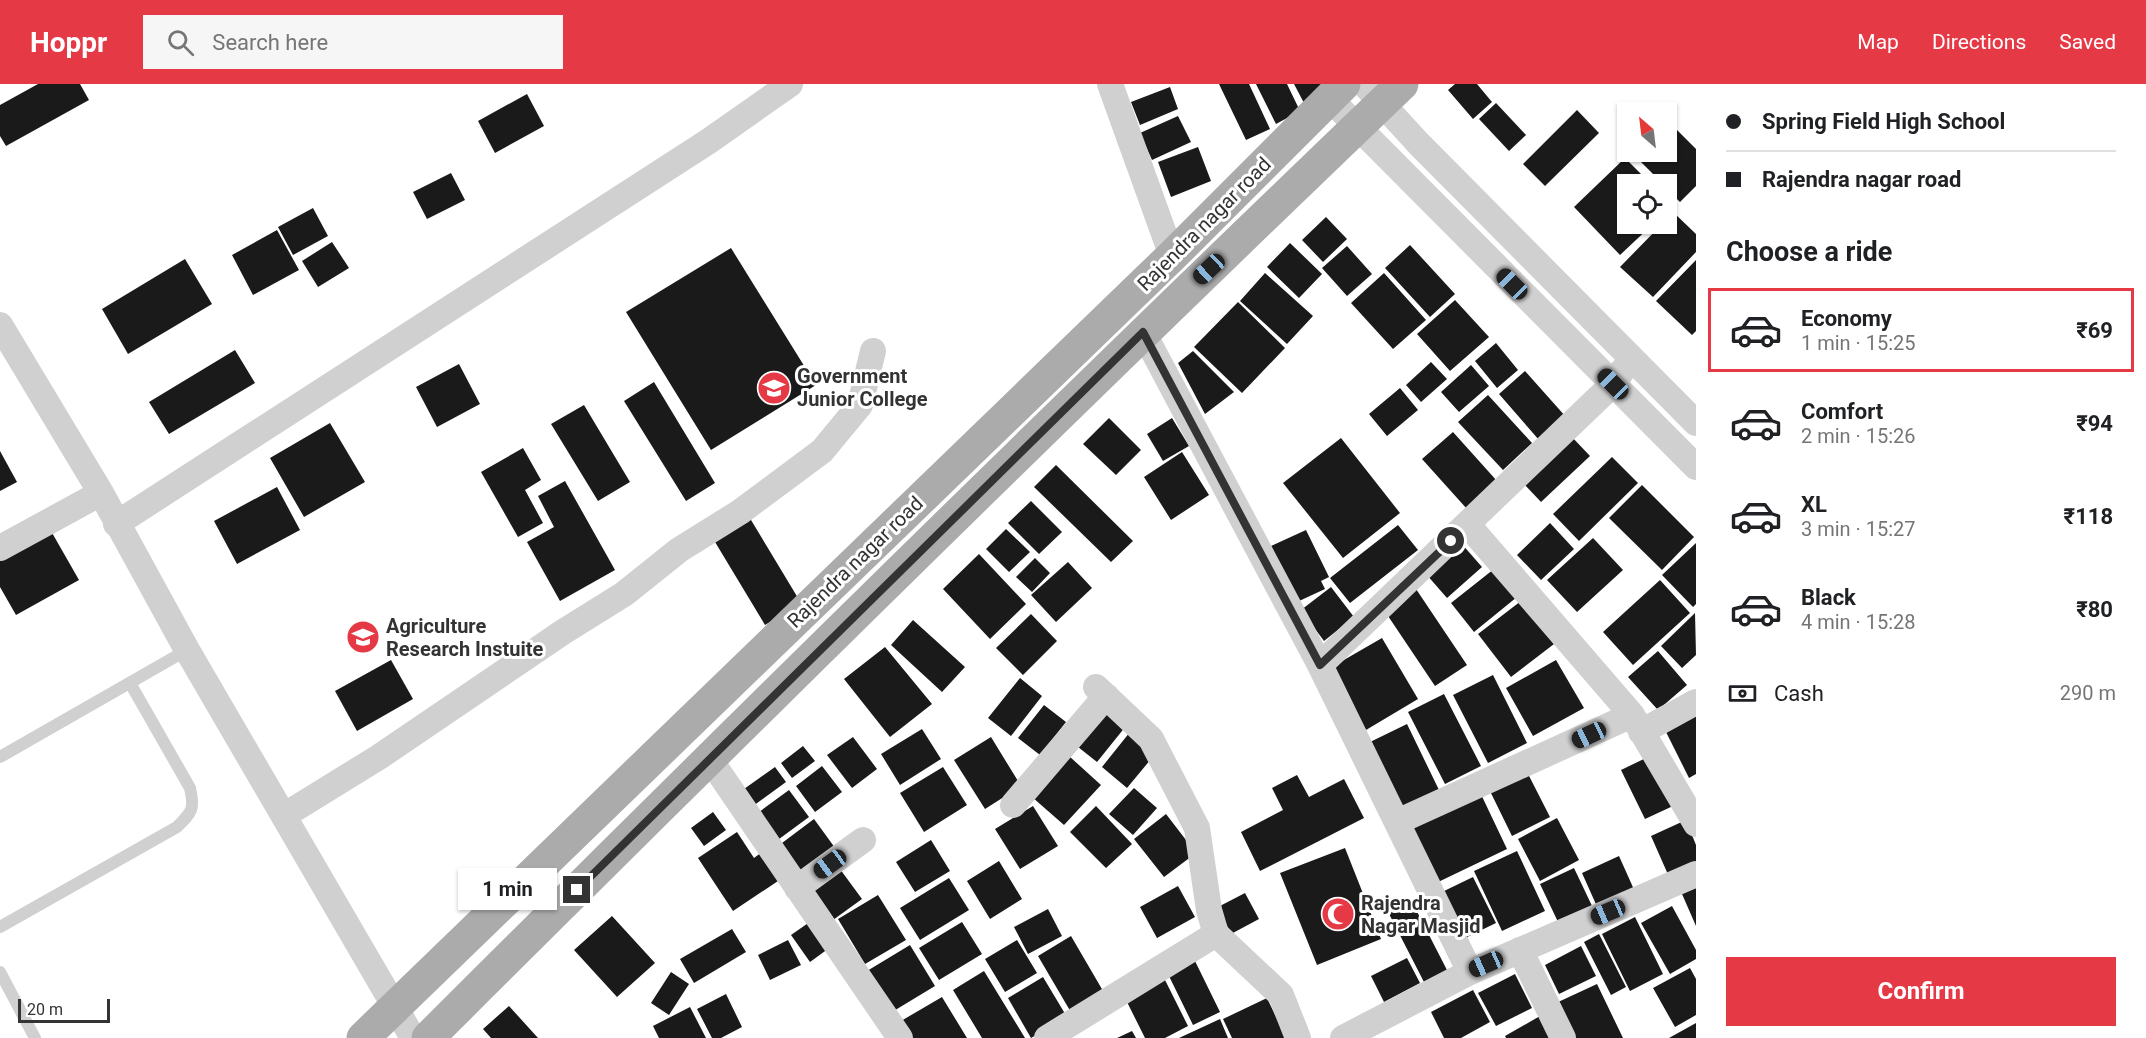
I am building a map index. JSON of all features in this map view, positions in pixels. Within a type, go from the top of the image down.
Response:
[{"type":"main road","name":"Rajendra nagar road","points":[[363,1038],[1173,256],[1337,91]]},
{"type":"main road","name":"Rajendra nagar road","points":[[428,1038],[709,758],[896,577],[1143,332],[1357,128],[1382,91]]},
{"type":"street","points":[[116,524],[709,141],[790,84]]},
{"type":"street","points":[[1110,84],[1173,256]]},
{"type":"street","points":[[1337,91],[1357,128],[1696,467]]},
{"type":"street","points":[[1382,91],[1419,144],[1696,423]]},
{"type":"street","points":[[1395,166],[1419,144]]},
{"type":"street","points":[[0,325],[101,493],[187,650],[413,1038]]},
{"type":"street","points":[[1143,332],[1320,665],[1470,972]]},
{"type":"street","points":[[285,815],[379,757],[563,632],[624,594],[679,550],[740,512],[822,451],[860,405],[873,351]]},
{"type":"street","points":[[1320,665],[1613,384],[1632,358]]},
{"type":"street","points":[[0,548],[101,493]]},
{"type":"street","points":[[1468,525],[1636,724],[1696,824]]},
{"type":"street","points":[[1013,804],[1101,692],[1151,739],[1197,828],[1209,910],[1216,934],[1281,995],[1298,1038]]},
{"type":"street","points":[[1397,822],[1636,724],[1696,702]]},
{"type":"street","points":[[709,758],[900,1038]]},
{"type":"street","points":[[797,888],[863,840]]},
{"type":"street","points":[[1343,1038],[1470,972],[1696,874]]},
{"type":"street","points":[[1047,1038],[1216,934]]},
{"type":"street","points":[[1520,950],[1563,1038]]},
{"type":"lane","points":[[0,757],[187,650]]},
{"type":"lane","points":[[0,927],[177,827],[191,814],[194,802],[190,788],[130,683]]},
{"type":"lane","points":[[0,972],[35,1038]]},
{"type":"building","points":[[38,84],[80,84],[89,100],[6,146],[0,136],[0,105]]},
{"type":"building","points":[[1219,84],[1249,84],[1270,129],[1246,140]]},
{"type":"building","points":[[1256,84],[1287,84],[1300,111],[1276,124]]},
{"type":"building","points":[[1294,84],[1329,84],[1304,103]]},
{"type":"building","points":[[1455,84],[1477,84],[1492,102],[1473,119],[1448,90]]},
{"type":"building","points":[[1170,87],[1178,109],[1140,125],[1131,102]]},
{"type":"building","points":[[527,94],[544,126],[495,153],[478,121]]},
{"type":"building","points":[[1496,103],[1526,135],[1509,151],[1479,119]]},
{"type":"building","points":[[1577,110],[1599,133],[1545,186],[1523,164]]},
{"type":"building","points":[[1178,116],[1191,142],[1152,160],[1140,133]]},
{"type":"building","points":[[1677,130],[1696,149],[1696,186],[1680,202],[1677,199],[1677,174],[1653,174],[1641,162],[1677,162]]},
{"type":"building","points":[[1198,147],[1211,181],[1171,197],[1158,162]]},
{"type":"building","points":[[1621,162],[1629,162],[1641,174],[1617,174],[1617,234],[1642,234],[1620,255],[1574,207]]},
{"type":"building","points":[[451,173],[465,200],[427,219],[413,192]]},
{"type":"building","points":[[313,208],[328,236],[293,255],[278,227]]},
{"type":"building","points":[[1677,216],[1696,234],[1696,252],[1653,297],[1620,267],[1652,234],[1677,234]]},
{"type":"building","points":[[1326,217],[1347,239],[1323,262],[1302,240]]},
{"type":"building","points":[[277,230],[299,270],[253,295],[232,255]]},
{"type":"building","points":[[332,242],[349,268],[318,287],[302,261]]},
{"type":"building","points":[[1290,243],[1322,274],[1299,298],[1267,267]]},
{"type":"building","points":[[1410,245],[1455,294],[1430,317],[1385,268]]},
{"type":"building","points":[[1347,246],[1372,274],[1347,296],[1322,268]]},
{"type":"building","points":[[731,248],[816,385],[711,450],[626,312]]},
{"type":"building","points":[[185,259],[212,304],[128,354],[102,309]]},
{"type":"building","points":[[1696,260],[1696,331],[1692,335],[1656,301]]},
{"type":"building","points":[[1265,273],[1313,316],[1287,344],[1240,301]]},
{"type":"building","points":[[1384,273],[1426,320],[1393,349],[1351,303]]},
{"type":"building","points":[[1455,300],[1489,337],[1450,371],[1417,334]]},
{"type":"building","points":[[1238,302],[1285,348],[1242,393],[1194,347]]},
{"type":"building","points":[[1496,343],[1518,370],[1497,388],[1475,361]]},
{"type":"building","points":[[235,350],[255,383],[169,434],[149,402]]},
{"type":"building","points":[[1193,351],[1234,392],[1205,414],[1178,363]]},
{"type":"building","points":[[1431,362],[1447,379],[1421,402],[1406,385]]},
{"type":"building","points":[[459,364],[480,404],[437,427],[416,387]]},
{"type":"building","points":[[1471,365],[1489,386],[1459,412],[1441,392]]},
{"type":"building","points":[[1525,371],[1566,417],[1539,440],[1499,394]]},
{"type":"building","points":[[654,382],[715,483],[686,501],[624,401]]},
{"type":"building","points":[[1400,388],[1418,410],[1387,436],[1369,414]]},
{"type":"building","points":[[1488,395],[1532,443],[1503,470],[1458,422]]},
{"type":"building","points":[[584,405],[630,482],[598,501],[551,424]]},
{"type":"building","points":[[1109,418],[1141,450],[1116,475],[1083,444]]},
{"type":"building","points":[[1172,418],[1189,446],[1163,461],[1147,434]]},
{"type":"building","points":[[330,423],[365,482],[304,517],[270,458]]},
{"type":"building","points":[[1453,432],[1497,481],[1467,509],[1422,459]]},
{"type":"building","points":[[1571,436],[1590,456],[1541,502],[1522,482]]},
{"type":"building","points":[[1341,438],[1400,513],[1343,558],[1283,483]]},
{"type":"building","points":[[523,448],[541,480],[525,490],[543,523],[518,537],[481,472]]},
{"type":"building","points":[[0,451],[17,482],[0,491]]},
{"type":"building","points":[[1182,452],[1209,495],[1171,520],[1144,477]]},
{"type":"building","points":[[1612,457],[1638,483],[1579,541],[1553,514]]},
{"type":"building","points":[[1056,465],[1133,541],[1111,562],[1034,487]]},
{"type":"building","points":[[565,481],[615,570],[560,601],[527,542],[554,527],[538,496]]},
{"type":"building","points":[[1642,485],[1694,537],[1662,570],[1609,518]]},
{"type":"building","points":[[277,487],[300,530],[237,564],[214,521]]},
{"type":"building","points":[[1031,501],[1062,532],[1039,554],[1008,523]]},
{"type":"building","points":[[748,515],[801,603],[765,625],[712,537]]},
{"type":"building","points":[[1550,523],[1574,549],[1541,580],[1517,555]]},
{"type":"building","points":[[47,524],[79,580],[16,615],[0,587],[0,551]]},
{"type":"building","points":[[1398,525],[1418,550],[1350,603],[1330,578]]},
{"type":"building","points":[[1006,529],[1030,552],[1009,572],[986,549]]},
{"type":"building","points":[[1306,530],[1329,577],[1321,581],[1325,589],[1297,602],[1271,546]]},
{"type":"building","points":[[1593,538],[1623,570],[1577,612],[1547,580]]},
{"type":"building","points":[[1461,543],[1482,567],[1447,598],[1426,574]]},
{"type":"building","points":[[1696,543],[1696,604],[1693,607],[1662,575]]},
{"type":"building","points":[[979,554],[1026,604],[990,639],[943,589]]},
{"type":"building","points":[[1035,558],[1050,573],[1032,592],[1016,577]]},
{"type":"building","points":[[1068,562],[1092,588],[1056,622],[1031,595]]},
{"type":"building","points":[[1494,569],[1517,597],[1474,632],[1451,603]]},
{"type":"building","points":[[1660,580],[1690,613],[1633,665],[1603,632]]},
{"type":"building","points":[[1331,587],[1354,617],[1324,641],[1301,610]]},
{"type":"building","points":[[1416,589],[1467,665],[1435,686],[1384,610]]},
{"type":"building","points":[[1521,601],[1554,644],[1511,677],[1478,634]]},
{"type":"building","points":[[1695,613],[1696,655],[1682,668],[1661,646]]},
{"type":"building","points":[[1031,614],[1057,641],[1023,675],[996,648]]},
{"type":"building","points":[[913,620],[965,667],[942,692],[891,645]]},
{"type":"building","points":[[1382,638],[1418,699],[1366,730],[1330,668]]},
{"type":"building","points":[[885,647],[932,704],[890,737],[844,679]]},
{"type":"building","points":[[1658,651],[1687,685],[1658,710],[1628,677]]},
{"type":"building","points":[[391,660],[413,699],[357,731],[335,691]]},
{"type":"building","points":[[1556,660],[1584,708],[1533,736],[1506,688]]},
{"type":"building","points":[[1493,675],[1527,743],[1488,763],[1453,695]]},
{"type":"building","points":[[1020,678],[1042,696],[1011,736],[988,718]]},
{"type":"building","points":[[1444,694],[1481,766],[1445,784],[1408,712]]},
{"type":"building","points":[[1044,705],[1066,722],[1040,755],[1018,738]]},
{"type":"building","points":[[1102,706],[1126,726],[1097,762],[1073,743]]},
{"type":"building","points":[[1696,713],[1696,774],[1689,778],[1663,726]]},
{"type":"building","points":[[1407,724],[1439,790],[1400,809],[1368,743]]},
{"type":"building","points":[[922,729],[941,759],[900,785],[881,754]]},
{"type":"building","points":[[1130,732],[1156,753],[1127,788],[1102,767]]},
{"type":"building","points":[[853,737],[877,769],[852,788],[827,755]]},
{"type":"building","points":[[991,737],[1021,786],[985,809],[954,760]]},
{"type":"building","points":[[803,746],[815,761],[792,778],[781,763]]},
{"type":"building","points":[[1069,756],[1101,785],[1064,825],[1032,797]]},
{"type":"building","points":[[1650,756],[1673,806],[1645,819],[1621,770]]},
{"type":"building","points":[[822,766],[842,792],[815,812],[796,786]]},
{"type":"building","points":[[775,767],[786,782],[749,809],[737,794]]},
{"type":"building","points":[[943,767],[967,805],[924,832],[900,793]]},
{"type":"building","points":[[1525,768],[1550,817],[1512,836],[1488,787]]},
{"type":"building","points":[[1297,775],[1309,797],[1344,779],[1364,818],[1260,871],[1241,832],[1283,810],[1272,788]]},
{"type":"building","points":[[1134,788],[1157,808],[1133,835],[1109,814]]},
{"type":"building","points":[[1478,788],[1507,849],[1434,884],[1405,823]]},
{"type":"building","points":[[789,790],[809,817],[775,842],[755,815]]},
{"type":"building","points":[[1033,806],[1058,846],[1020,869],[995,829]]},
{"type":"building","points":[[1096,806],[1132,844],[1106,868],[1070,832]]},
{"type":"building","points":[[713,812],[726,830],[704,846],[691,828]]},
{"type":"building","points":[[1166,814],[1196,853],[1164,877],[1134,839]]},
{"type":"building","points":[[1557,818],[1579,860],[1540,881],[1518,839]]},
{"type":"building","points":[[814,819],[838,852],[803,879],[778,846]]},
{"type":"building","points":[[1686,820],[1696,845],[1696,868],[1670,879],[1651,836]]},
{"type":"building","points":[[737,832],[754,858],[766,849],[784,877],[733,911],[698,858]]},
{"type":"building","points":[[931,840],[950,871],[915,892],[896,862]]},
{"type":"building","points":[[1345,848],[1381,939],[1317,965],[1280,873]]},
{"type":"building","points":[[1517,851],[1545,911],[1502,931],[1474,871]]},
{"type":"building","points":[[1619,856],[1636,894],[1599,911],[1582,873]]},
{"type":"building","points":[[999,861],[1022,899],[990,919],[967,881]]},
{"type":"building","points":[[837,865],[862,899],[833,920],[808,885]]},
{"type":"building","points":[[1574,868],[1593,908],[1559,924],[1540,884]]},
{"type":"building","points":[[1473,877],[1496,923],[1465,938],[1442,892]]},
{"type":"building","points":[[949,878],[969,910],[920,940],[900,908]]},
{"type":"building","points":[[1178,886],[1195,917],[1157,938],[1140,907]]},
{"type":"building","points":[[1696,888],[1696,926],[1682,894]]},
{"type":"building","points":[[1245,893],[1259,919],[1231,934],[1218,907]]},
{"type":"building","points":[[878,895],[906,940],[865,964],[838,919]]},
{"type":"building","points":[[1410,898],[1448,972],[1425,984],[1387,910]]},
{"type":"building","points":[[1672,906],[1696,950],[1696,959],[1670,974],[1641,923]]},
{"type":"building","points":[[1048,909],[1062,936],[1028,954],[1014,927]]},
{"type":"building","points":[[612,916],[655,963],[617,997],[574,950]]},
{"type":"building","points":[[1635,917],[1663,974],[1630,991],[1602,934]]},
{"type":"building","points":[[814,919],[832,946],[810,962],[791,935]]},
{"type":"building","points":[[962,922],[982,954],[939,980],[919,948]]},
{"type":"building","points":[[732,929],[746,952],[694,983],[680,959]]},
{"type":"building","points":[[1599,934],[1626,987],[1611,995],[1584,942]]},
{"type":"building","points":[[1071,936],[1106,996],[1072,1014],[1038,956]]},
{"type":"building","points":[[788,940],[801,965],[770,980],[758,955]]},
{"type":"building","points":[[1017,940],[1037,973],[1005,992],[985,959]]},
{"type":"building","points":[[910,945],[935,986],[892,1012],[867,971]]},
{"type":"building","points":[[1581,946],[1596,976],[1559,994],[1545,965]]},
{"type":"building","points":[[1407,958],[1420,983],[1384,1002],[1371,976]]},
{"type":"building","points":[[1194,959],[1220,1012],[1193,1025],[1167,972]]},
{"type":"building","points":[[1690,968],[1696,979],[1696,1015],[1675,1027],[1653,988]]},
{"type":"building","points":[[984,971],[1025,1038],[982,1038],[953,990]]},
{"type":"building","points":[[671,972],[689,984],[669,1015],[651,1003]]},
{"type":"building","points":[[1162,974],[1188,1026],[1165,1038],[1145,1038],[1123,994]]},
{"type":"building","points":[[1515,974],[1532,1008],[1496,1026],[1478,993]]},
{"type":"building","points":[[1043,977],[1067,1017],[1031,1038],[1008,998]]},
{"type":"building","points":[[1597,984],[1623,1038],[1572,1038],[1556,1003]]},
{"type":"building","points":[[1473,990],[1490,1022],[1461,1038],[1444,1038],[1431,1012]]},
{"type":"building","points":[[726,994],[742,1027],[721,1038],[712,1038],[697,1009]]},
{"type":"building","points":[[942,997],[967,1038],[912,1038],[901,1021]]},
{"type":"building","points":[[1267,998],[1286,1038],[1232,1038],[1223,1019]]},
{"type":"building","points":[[509,1006],[538,1038],[491,1038],[483,1029]]},
{"type":"building","points":[[690,1007],[706,1038],[659,1038],[653,1026]]},
{"type":"building","points":[[1540,1016],[1553,1038],[1506,1038],[1505,1036]]},
{"type":"building","points":[[1220,1019],[1228,1038],[1179,1038]]},
{"type":"building","points":[[1696,1023],[1696,1038],[1669,1038]]},
{"type":"building","points":[[1132,1031],[1136,1038],[1117,1038]]},
{"type":"place","name":"Government Junior College","points":[[774,388]]},
{"type":"place","name":"Agriculture Research Instuite","points":[[363,637]]},
{"type":"place","name":"Rajendra Nagar Masjid","points":[[1338,914]]},
{"type":"route","points":[[577,890],[1143,332],[1320,665],[1451,541]]}]
